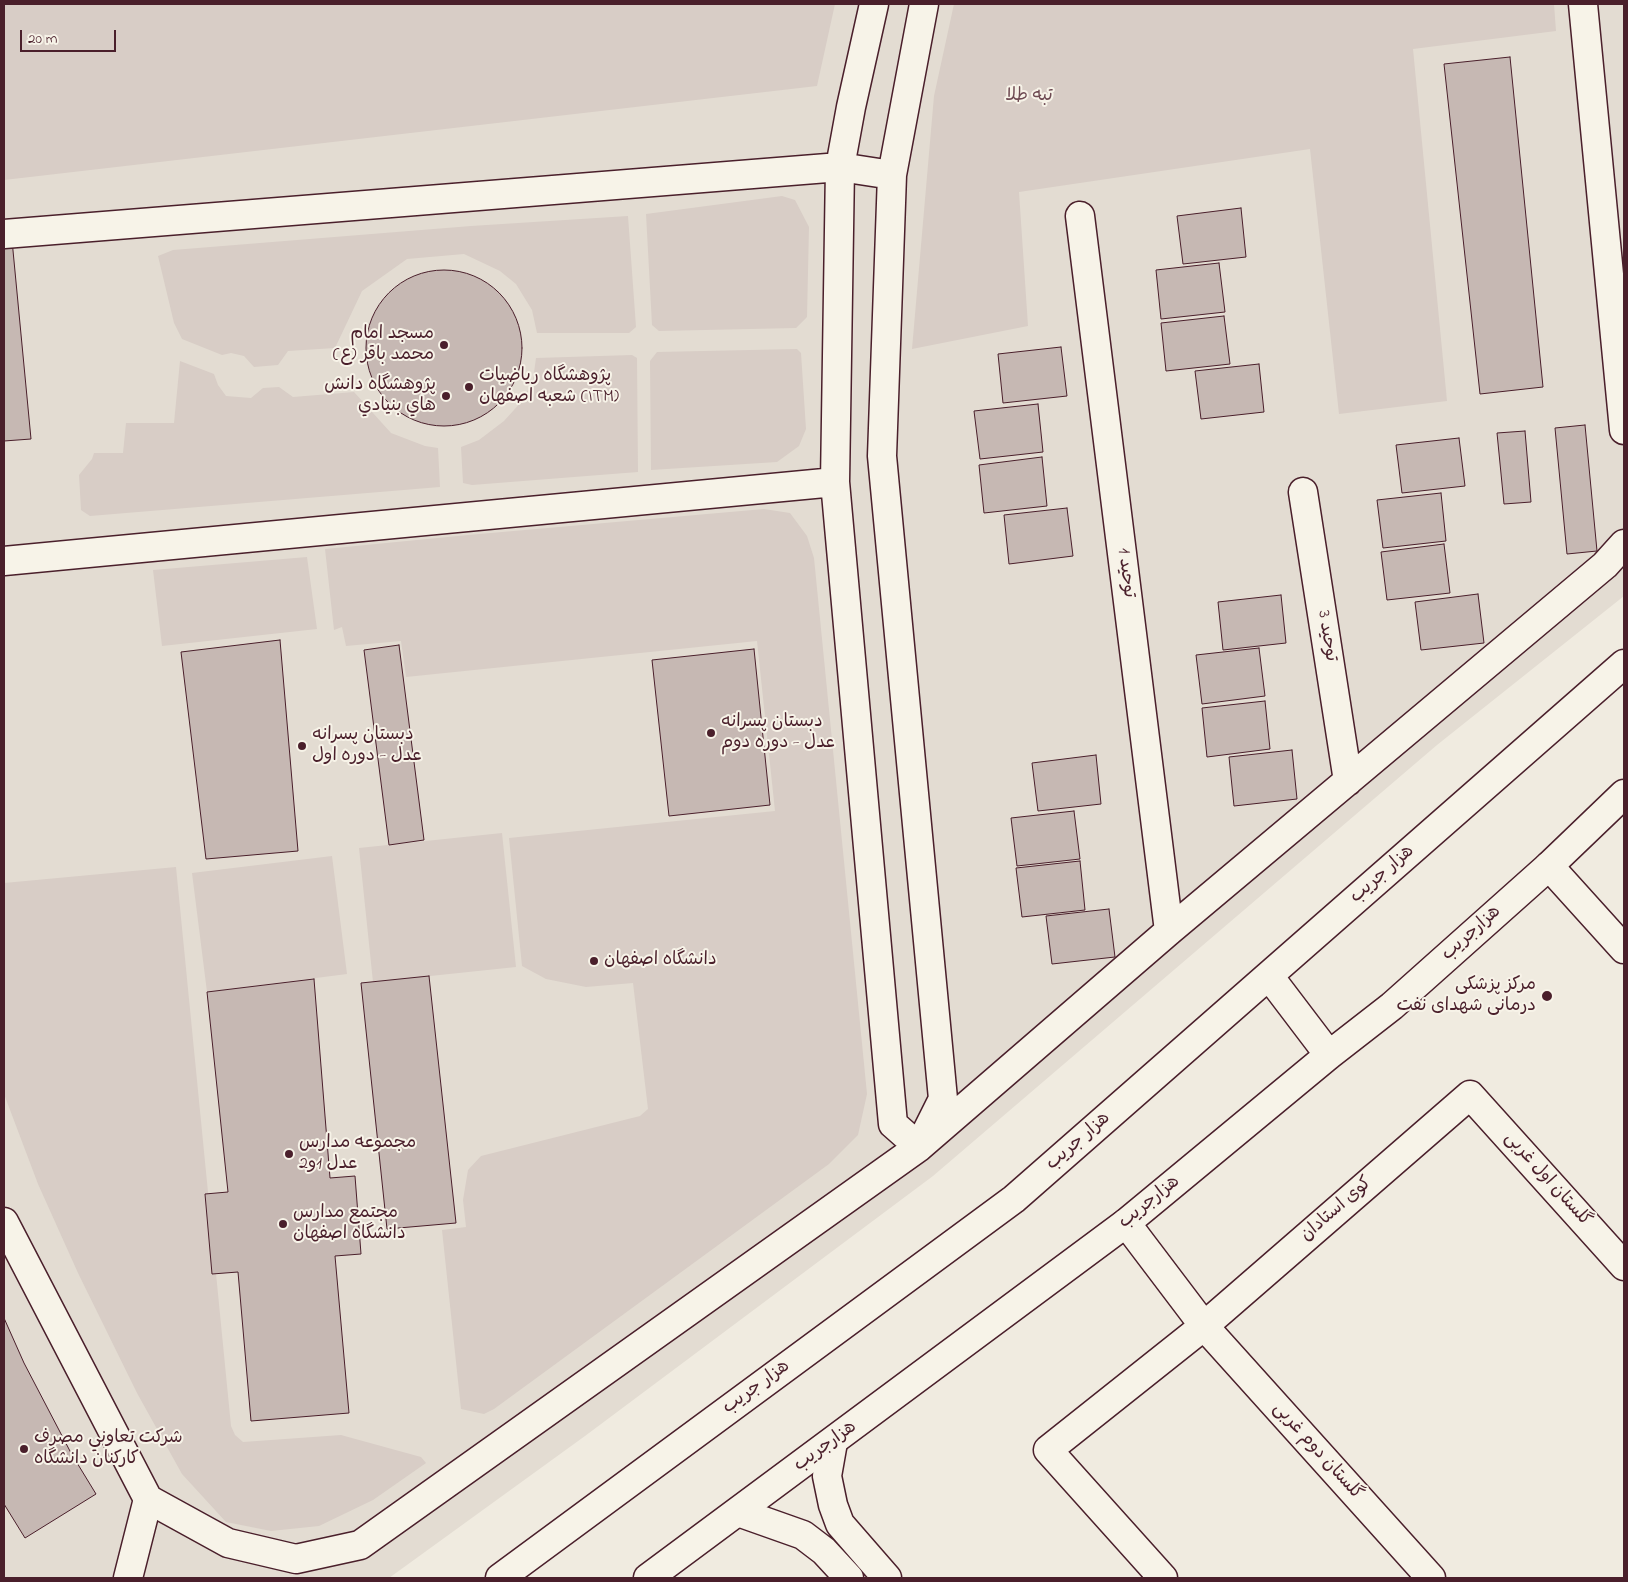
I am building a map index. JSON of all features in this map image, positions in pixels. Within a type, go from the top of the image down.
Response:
[{"type":"street","points":[[874,4],[840,167],[835,482],[893,1124],[918,1147]]},
{"type":"street","points":[[918,1147],[943,1099],[882,456],[892,175],[924,4]]},
{"type":"street","points":[[1583,4],[1624,430]]},
{"type":"street","points":[[4,234],[840,167],[892,175]]},
{"type":"street","name":"توحید 1","points":[[1080,216],[1169,931]]},
{"type":"street","points":[[4,561],[835,482]]},
{"type":"street","name":"توحید 3","points":[[1303,492],[1348,781]]},
{"type":"street","points":[[4,1222],[148,1499],[228,1542],[296,1558],[360,1545],[918,1147],[1169,931],[1605,565],[1624,544]]},
{"type":"street","name":"هزار جریب","points":[[500,1578],[1014,1199],[1624,664]]},
{"type":"street","name":"هزارجریب","points":[[648,1578],[1126,1223],[1329,1055],[1392,1006],[1549,866],[1624,794]]},
{"type":"street","points":[[1549,866],[1624,949]]},
{"type":"street","points":[[1269,976],[1329,1055]]},
{"type":"street","name":"گلستان اول غربی","points":[[1470,1095],[1624,1266]]},
{"type":"street","name":"کوی استادان","points":[[1163,1578],[1048,1450],[1204,1326],[1470,1095]]},
{"type":"street","points":[[1126,1223],[1204,1326]]},
{"type":"street","name":"گلستان دوم غربی","points":[[1204,1326],[1431,1578]]},
{"type":"street","points":[[833,1442],[828,1476],[833,1505],[840,1524],[888,1578]]},
{"type":"street","points":[[128,1578],[148,1499]]},
{"type":"street","points":[[738,1512],[803,1535],[824,1551],[849,1578]]},
{"type":"shaded area","name":"دانشگاه اصفهان","points":[[4,4],[1624,4],[1624,596],[1437,745],[933,1176],[585,1436],[389,1578],[4,1578]]},
{"type":"green space","points":[[4,4],[835,4],[817,86],[4,180]]},
{"type":"green space","name":"تبه طلا","points":[[954,4],[1554,4],[1556,31],[1413,49],[1447,401],[1339,414],[1310,149],[1019,192],[1028,326],[912,349],[934,96]]},
{"type":"green space","points":[[782,196],[795,200],[809,227],[807,317],[796,328],[659,331],[652,325],[646,214]]},
{"type":"green space","points":[[628,216],[636,327],[629,333],[537,333],[532,310],[516,284],[500,271],[464,254],[407,259],[362,291],[335,348],[288,351],[278,365],[254,367],[244,356],[231,353],[222,355],[182,339],[174,323],[158,256],[173,250],[471,226]]},
{"type":"green space","points":[[797,349],[801,353],[806,429],[799,446],[777,462],[651,470],[650,361],[657,352]]},
{"type":"green space","points":[[632,355],[637,358],[638,472],[472,485],[463,483],[461,447],[479,440],[504,421],[523,400],[533,380],[536,358]]},
{"type":"green space","points":[[180,361],[214,374],[218,385],[226,396],[251,398],[263,388],[279,387],[293,397],[354,392],[391,433],[425,446],[438,448],[440,487],[90,516],[81,510],[79,475],[92,459],[94,453],[123,453],[126,423],[174,423]]},
{"type":"green space","points":[[764,509],[790,513],[807,536],[814,558],[867,1094],[858,1135],[829,1164],[494,1409],[484,1414],[461,1409],[442,1230],[466,1227],[463,1200],[468,1170],[481,1156],[640,1116],[648,1109],[633,983],[586,987],[546,979],[522,966],[509,838],[775,811],[757,641],[406,677],[401,641],[346,646],[342,627],[334,630],[325,549]]},
{"type":"green space","points":[[307,557],[317,629],[162,646],[153,570]]},
{"type":"green space","points":[[502,833],[516,967],[373,982],[359,848]]},
{"type":"green space","points":[[332,856],[347,974],[207,992],[192,873]]},
{"type":"green space","points":[[176,867],[231,1426],[235,1435],[243,1442],[341,1435],[421,1457],[426,1463],[373,1500],[319,1526],[271,1531],[226,1522],[182,1474],[137,1393],[78,1273],[38,1184],[4,1094],[4,883]]},
{"type":"building","points":[[1510,57],[1543,387],[1480,394],[1444,64]]},
{"type":"building","points":[[1241,208],[1246,257],[1183,264],[1177,216]]},
{"type":"building","points":[[12,240],[31,439],[4,441],[4,241]]},
{"type":"building","points":[[1219,263],[1225,312],[1161,319],[1156,270]]},
{"type":"building","name":"مسجد امام محمد باقر (ع)","points":[[436,270],[452,270],[467,273],[481,279],[504,298],[513,311],[519,325],[522,348],[521,363],[513,385],[494,408],[481,417],[467,423],[452,426],[436,426],[421,423],[407,417],[384,398],[375,385],[369,371],[366,356],[366,340],[369,325],[375,311],[394,288],[407,279],[421,273]]},
{"type":"building","points":[[1224,316],[1230,364],[1166,371],[1161,323]]},
{"type":"building","points":[[1061,347],[1067,396],[1003,403],[998,354]]},
{"type":"building","points":[[1259,364],[1264,412],[1201,419],[1195,371]]},
{"type":"building","points":[[1038,404],[1043,452],[980,459],[974,411]]},
{"type":"building","points":[[1585,425],[1597,551],[1567,554],[1555,428]]},
{"type":"building","points":[[1525,431],[1531,502],[1504,504],[1497,433]]},
{"type":"building","points":[[1459,438],[1465,486],[1402,493],[1396,445]]},
{"type":"building","points":[[1042,457],[1047,506],[984,513],[979,465]]},
{"type":"building","points":[[1441,493],[1446,541],[1383,548],[1377,500]]},
{"type":"building","points":[[1067,508],[1073,556],[1009,564],[1004,515]]},
{"type":"building","points":[[1444,544],[1450,593],[1387,600],[1381,552]]},
{"type":"building","points":[[1478,594],[1484,643],[1421,650],[1415,602]]},
{"type":"building","points":[[1281,595],[1286,643],[1223,650],[1218,602]]},
{"type":"building","name":"دبستان پسرانه عدل - دوره اول","points":[[280,640],[298,851],[206,859],[181,652]]},
{"type":"building","points":[[399,645],[424,840],[389,845],[364,650]]},
{"type":"building","points":[[1259,648],[1265,696],[1202,704],[1196,655]]},
{"type":"building","name":"دبستان پسرانه عدل - دوره دوم","points":[[754,649],[770,805],[669,816],[652,660]]},
{"type":"building","points":[[1265,701],[1270,749],[1207,757],[1202,708]]},
{"type":"building","points":[[1292,750],[1297,799],[1234,806],[1229,757]]},
{"type":"building","points":[[1096,755],[1101,804],[1038,811],[1032,763]]},
{"type":"building","points":[[1074,811],[1080,859],[1017,866],[1011,818]]},
{"type":"building","points":[[1080,861],[1085,910],[1022,917],[1016,868]]},
{"type":"building","points":[[1109,909],[1115,957],[1052,964],[1046,916]]},
{"type":"building","points":[[429,976],[456,1223],[387,1229],[361,983]]},
{"type":"building","name":"مجتمع مدارس دانشگاه اصفهان","points":[[314,979],[330,1178],[355,1176],[361,1254],[335,1256],[349,1413],[251,1421],[238,1272],[212,1274],[205,1194],[228,1192],[207,992]]},
{"type":"building","points":[[4,1318],[24,1363],[71,1453],[96,1494],[25,1538],[4,1504]]},
{"type":"place","name":"مسجد امام محمد باقر (ع)","points":[[444,345]]},
{"type":"place","name":"پژوهشگاه رياضيات شعبه اصفهان (ITM)","points":[[469,387]]},
{"type":"place","name":"پژوهشگاه دانش هاي بنيادي","points":[[446,396]]},
{"type":"place","name":"دبستان پسرانه عدل - دوره دوم","points":[[711,733]]},
{"type":"place","name":"دبستان پسرانه عدل - دوره اول","points":[[302,746]]},
{"type":"place","name":"دانشگاه اصفهان","points":[[594,961]]},
{"type":"place","name":"مرکز پزشکی درمانی شهدای نفت","points":[[1547,996]]},
{"type":"place","name":"مجموعه مدارس عدل 1و2","points":[[289,1154]]},
{"type":"place","name":"مجتمع مدارس دانشگاه اصفهان","points":[[283,1224]]},
{"type":"place","name":"شرکت تعاوني مصرف کارکنان دانشگاه","points":[[24,1449]]}]
